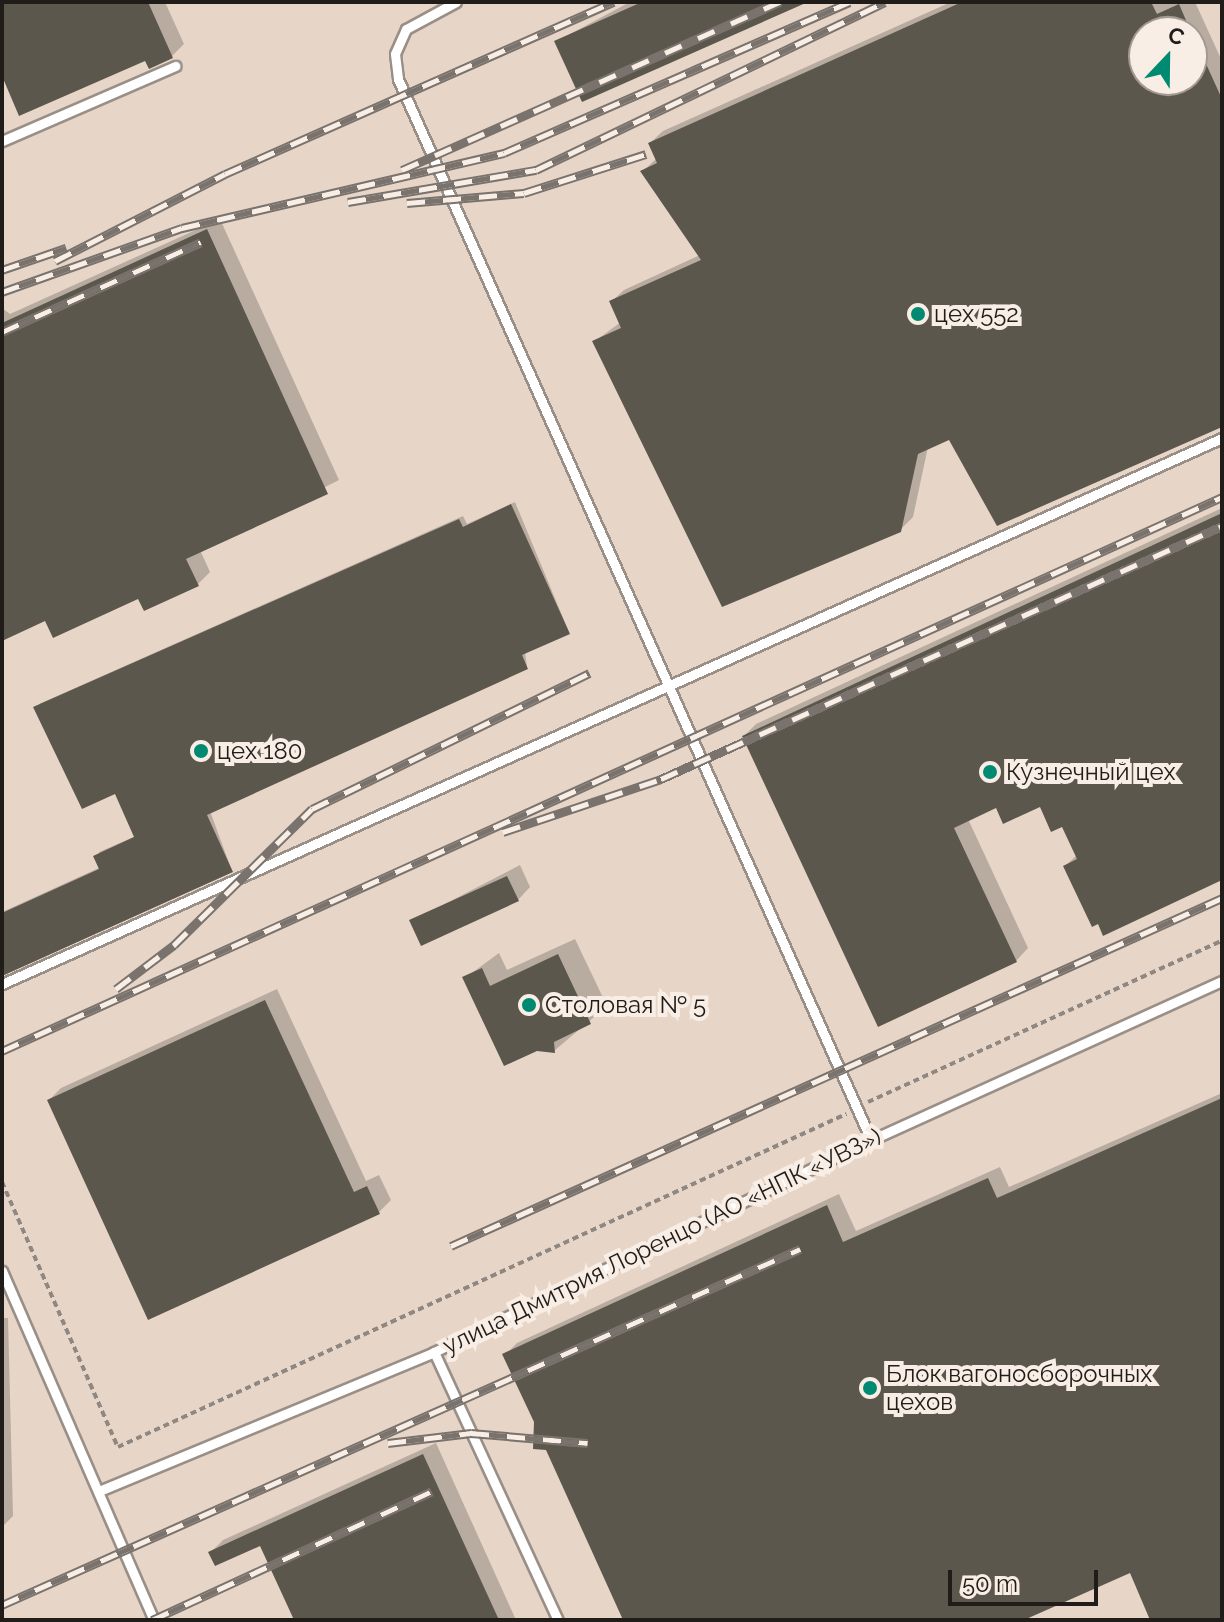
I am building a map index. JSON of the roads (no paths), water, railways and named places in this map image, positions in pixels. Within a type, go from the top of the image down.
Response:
[{"type":"lane","points":[[456,2],[406,29],[395,54],[398,79],[670,683],[871,1140]]},
{"type":"lane","points":[[2,141],[175,66]]},
{"type":"lane","points":[[2,984],[1222,438]]},
{"type":"lane","name":"улица Дмитрия Лоренцо (АО «НПК «УВЗ»)","points":[[99,1491],[434,1352],[871,1140],[1222,981]]},
{"type":"lane","points":[[2,1271],[154,1620]]},
{"type":"lane","points":[[434,1352],[558,1620]]},
{"type":"railway","points":[[55,261],[225,174],[614,2]]},
{"type":"railway","points":[[402,170],[780,2]]},
{"type":"railway","points":[[2,292],[182,228],[504,153],[849,2]]},
{"type":"railway","points":[[348,202],[536,170],[885,2]]},
{"type":"railway","points":[[407,203],[524,193],[646,154]]},
{"type":"railway","points":[[2,332],[201,242]]},
{"type":"railway","points":[[2,270],[66,248]]},
{"type":"railway","points":[[2,1051],[1222,497]]},
{"type":"railway","points":[[503,832],[661,779],[1222,526]]},
{"type":"railway","points":[[116,989],[174,945],[312,809],[590,673]]},
{"type":"railway","points":[[451,1246],[1222,898]]},
{"type":"railway","points":[[2,1605],[800,1249]]},
{"type":"railway","points":[[388,1443],[471,1433],[588,1443]]},
{"type":"railway","points":[[152,1620],[432,1491]]},
{"type":"place","name":"цех 552","points":[[918,314]]},
{"type":"place","name":"цех 180","points":[[201,751]]},
{"type":"place","name":"Кузнечный цех","points":[[990,772]]},
{"type":"place","name":"Столовая № 5","points":[[529,1005]]},
{"type":"place","name":"Блок вагоносборочных цехов","points":[[870,1388]]}]
